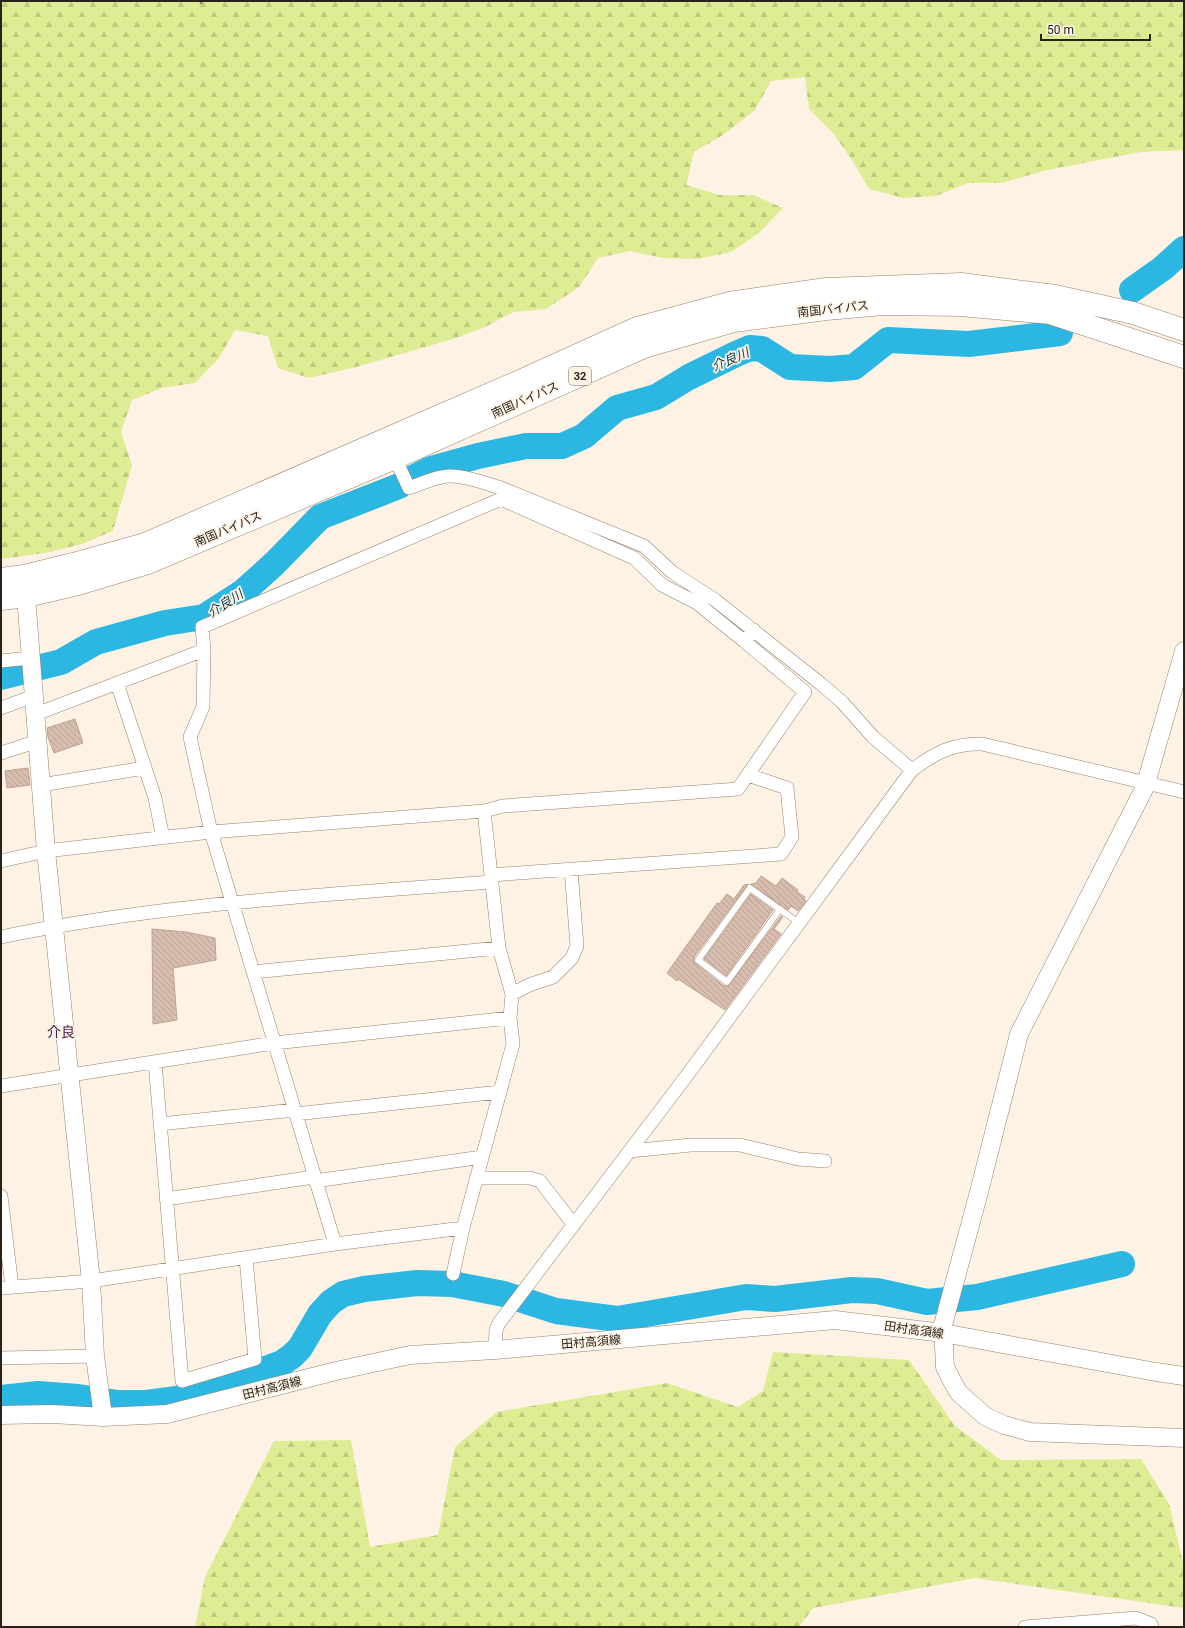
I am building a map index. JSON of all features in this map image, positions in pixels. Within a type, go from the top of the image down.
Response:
[{"type":"highway","name":"南国バイパス","points":[[1,599],[25,586],[145,544],[520,382],[637,328],[729,303],[826,290],[961,284],[1055,296],[1133,313],[1184,330]]},
{"type":"highway","name":"南国バイパス","points":[[1,579],[25,586],[78,584],[148,562],[395,458],[644,347],[734,321],[826,309],[883,304],[960,305],[1050,313],[1184,357]]},
{"type":"street","points":[[395,458],[409,488],[442,477],[454,477],[476,481],[501,488],[644,546],[672,572],[715,600],[842,702],[873,737],[912,770]]},
{"type":"street","points":[[1,861],[46,851],[211,832],[484,811],[504,806],[738,789],[805,692],[698,603],[662,586],[634,558],[501,499],[202,627],[204,650],[203,707],[190,737],[211,832],[335,1244]]},
{"type":"street","points":[[25,586],[46,851],[91,1281],[95,1356],[102,1407]]},
{"type":"street","points":[[744,641],[754,630]]},
{"type":"street","points":[[36,714],[204,650]]},
{"type":"street","points":[[1184,651],[1146,783],[1019,1034],[979,1192],[943,1325],[945,1367],[959,1393],[985,1416],[1004,1425],[1030,1432],[1184,1438]]},
{"type":"street","points":[[1,662],[32,675]]},
{"type":"street","points":[[1,708],[32,675]]},
{"type":"street","points":[[117,683],[155,798],[163,838]]},
{"type":"street","points":[[1,753],[38,741]]},
{"type":"street","points":[[495,1350],[497,1327],[630,1151],[912,770],[951,747],[967,743],[982,744],[1184,792]]},
{"type":"street","points":[[41,785],[144,768]]},
{"type":"street","points":[[1,937],[55,926],[232,902],[491,879],[572,869],[781,854],[792,837],[787,788],[748,775]]},
{"type":"street","points":[[453,1274],[462,1228],[513,1044],[510,1018],[512,994],[499,948],[484,811]]},
{"type":"street","points":[[512,994],[529,985],[553,976],[572,958],[578,946],[572,869]]},
{"type":"street","points":[[253,972],[499,948]]},
{"type":"street","points":[[1,1086],[274,1043],[510,1018]]},
{"type":"street","points":[[155,1062],[182,1381],[255,1359],[246,1258]]},
{"type":"street","points":[[160,1124],[500,1092]]},
{"type":"street","points":[[630,1151],[691,1145],[740,1145],[798,1159],[825,1161]]},
{"type":"street","points":[[166,1199],[482,1157]]},
{"type":"street","points":[[476,1178],[530,1178],[540,1181],[574,1225]]},
{"type":"street","points":[[1,1196],[7,1287],[91,1281],[335,1244],[462,1228]]},
{"type":"street","name":"田村高須線","points":[[1,1415],[52,1414],[102,1407],[167,1414],[336,1371],[410,1355],[495,1350],[835,1320],[943,1333],[1184,1376]]},
{"type":"street","points":[[1,1358],[95,1356]]},
{"type":"street","points":[[1025,1627],[1136,1618],[1151,1624],[1152,1627]]},
{"type":"lane","points":[[780,909],[727,982],[698,960],[750,888],[780,909],[799,923]]},
{"type":"green space","points":[[1,1],[1184,1],[1184,150],[1140,152],[1043,171],[1002,183],[968,183],[936,196],[903,198],[869,189],[852,160],[833,133],[809,109],[805,77],[771,81],[755,110],[723,135],[694,152],[686,185],[719,195],[753,195],[783,208],[759,233],[731,252],[698,259],[663,258],[630,251],[598,258],[579,287],[546,309],[514,312],[483,328],[453,339],[356,367],[309,378],[278,368],[268,336],[235,330],[219,358],[195,383],[162,388],[132,400],[121,432],[132,465],[113,531],[82,544],[50,552],[1,559]]},
{"type":"green space","points":[[773,1352],[909,1360],[955,1426],[1001,1460],[1141,1459],[1169,1504],[1184,1567],[1184,1608],[975,1578],[813,1608],[799,1627],[195,1627],[205,1577],[274,1441],[351,1440],[370,1547],[438,1535],[455,1447],[497,1412],[667,1383],[738,1407],[763,1391]]},
{"type":"building","points":[[75,719],[83,743],[54,753],[48,737],[47,728]]},
{"type":"building","points":[[28,768],[30,785],[7,788],[5,771]]},
{"type":"building","points":[[761,876],[776,886],[782,878],[798,890],[797,892],[805,897],[804,899],[806,901],[798,911],[791,906],[788,910],[751,884],[756,883]]},
{"type":"building","points":[[748,884],[694,957],[694,962],[724,986],[728,986],[781,916],[783,917],[774,929],[781,934],[725,1010],[678,979],[677,981],[667,973],[717,903],[719,904],[727,894],[734,899],[744,885]]},
{"type":"building","points":[[751,894],[773,910],[726,976],[704,959]]},
{"type":"building","points":[[152,929],[186,932],[215,938],[216,960],[173,968],[177,1020],[153,1024]]},
{"type":"waterway","name":"介良川","points":[[1132,290],[1163,268],[1184,249]]},
{"type":"waterway","name":"介良川","points":[[411,479],[431,469],[478,456],[526,446],[562,446],[584,436],[617,408],[656,397],[689,377],[750,348],[762,349],[790,367],[830,369],[854,367],[888,340],[969,344],[1060,333]]},
{"type":"waterway","name":"介良川","points":[[1,677],[61,662],[96,642],[165,623],[204,617],[243,592],[275,563],[320,517],[399,486]]},
{"type":"waterway","points":[[1,1398],[38,1394],[78,1397],[118,1403],[146,1403],[177,1399],[228,1383],[282,1363],[300,1348],[320,1314],[331,1302],[343,1294],[364,1289],[417,1283],[452,1284],[504,1294],[556,1311],[617,1319],[746,1297],[775,1299],[852,1290],[877,1291],[927,1302],[977,1297],[1122,1264]]},
{"type":"district","name":"介良","points":[[61,1032]]}]
